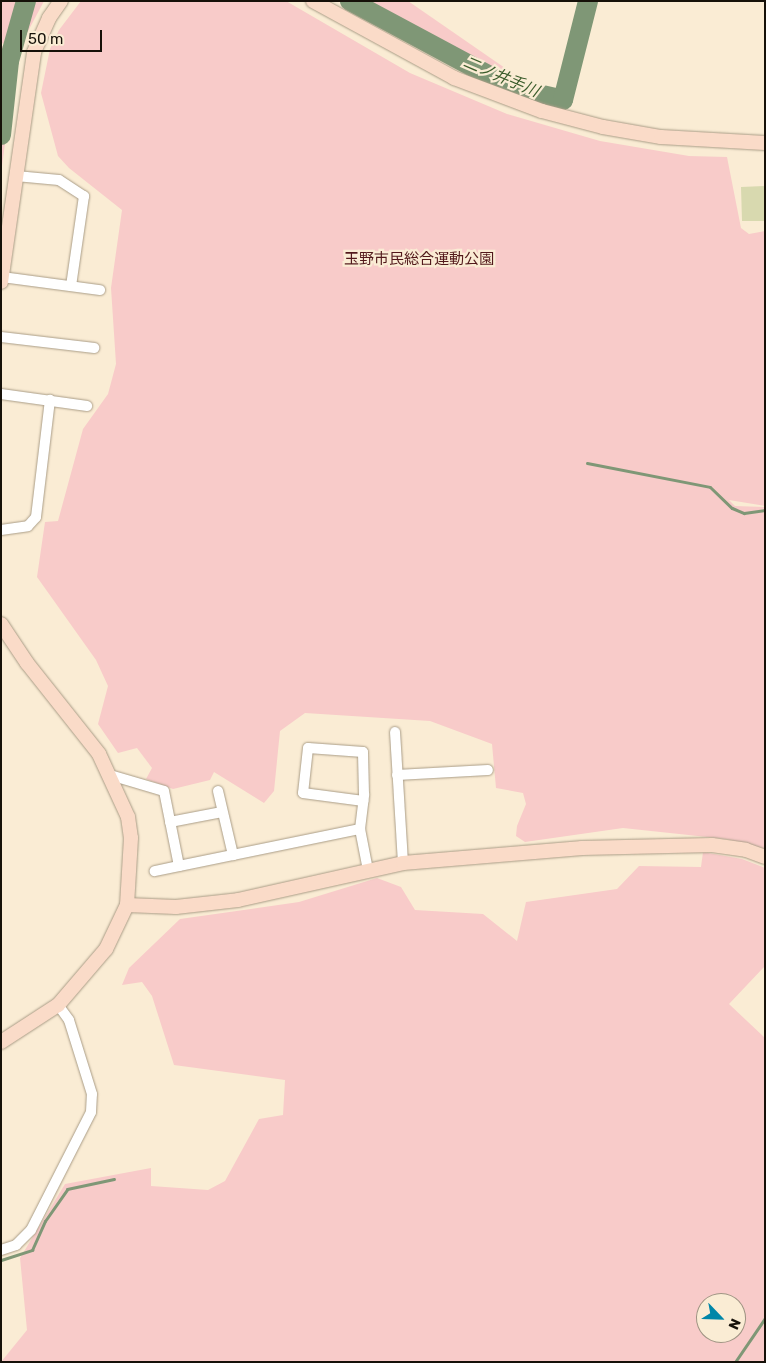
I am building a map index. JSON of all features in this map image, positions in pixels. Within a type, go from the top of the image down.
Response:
[{"type":"street","points":[[1,282],[34,52],[49,18],[61,1]]},
{"type":"street","points":[[313,1],[454,78],[542,111],[604,127],[661,138],[765,143]]},
{"type":"street","points":[[16,176],[59,180],[84,196],[72,286]]},
{"type":"street","points":[[2,277],[100,290]]},
{"type":"street","points":[[1,337],[94,348]]},
{"type":"street","points":[[1,394],[88,406]]},
{"type":"street","points":[[1,530],[28,526],[36,517],[50,400]]},
{"type":"street","points":[[1,624],[27,663],[90,741],[110,775],[128,817],[131,838],[127,905],[106,949],[58,1005],[1,1042]]},
{"type":"street","points":[[395,732],[403,863]]},
{"type":"street","points":[[363,801],[303,793],[308,748],[362,752],[363,801],[360,829],[368,870]]},
{"type":"street","points":[[397,775],[488,770]]},
{"type":"street","points":[[110,775],[164,791],[179,866]]},
{"type":"street","points":[[218,791],[233,855]]},
{"type":"street","points":[[170,822],[222,812]]},
{"type":"street","points":[[155,871],[360,829]]},
{"type":"street","points":[[127,905],[176,907],[238,900],[403,863],[582,848],[712,845],[746,850],[765,857]]},
{"type":"street","points":[[1,1250],[16,1244],[32,1230],[91,1112],[92,1094],[68,1020],[58,1005]]},
{"type":"green space","points":[[1,1],[21,1],[16,17],[22,42],[18,55],[1,42]]},
{"type":"green space","points":[[22,1],[44,1],[25,37],[19,15]]},
{"type":"green space","name":"玉野市民総合運動公園","points":[[81,1],[286,1],[410,73],[507,114],[600,141],[689,156],[727,157],[741,228],[749,234],[765,231],[765,506],[729,500],[735,506],[765,507],[765,849],[726,839],[623,828],[525,842],[516,836],[517,826],[526,804],[523,793],[496,788],[492,744],[430,721],[305,713],[280,731],[274,791],[264,803],[214,772],[210,780],[173,789],[146,779],[152,768],[137,748],[118,753],[98,724],[108,686],[96,660],[37,577],[45,522],[58,521],[83,429],[108,394],[116,364],[111,288],[122,210],[69,168],[58,156],[41,93],[50,49],[59,30]]},
{"type":"green space","points":[[339,1],[408,1],[525,82],[519,89],[492,80],[423,49]]},
{"type":"green space","points":[[1,45],[17,56],[1,173]]},
{"type":"green space","points":[[703,852],[742,859],[765,868],[765,966],[729,1004],[765,1038],[765,1362],[1,1362],[27,1330],[20,1258],[65,1184],[151,1168],[151,1186],[208,1190],[225,1181],[259,1119],[283,1115],[285,1080],[174,1065],[152,996],[142,982],[122,985],[129,968],[180,919],[299,902],[377,878],[401,887],[415,910],[483,914],[517,941],[526,902],[617,889],[639,866],[701,867]]},
{"type":"building","points":[[765,186],[765,221],[742,221],[741,187]]},
{"type":"waterway","name":"二ノ井手川","points":[[1,135],[9,61],[26,1]]},
{"type":"waterway","name":"二ノ井手川","points":[[350,1],[492,77],[525,91],[563,100],[588,1]]},
{"type":"waterway","points":[[587,463],[710,487],[732,508],[744,513],[765,510]]},
{"type":"waterway","points":[[1,1260],[32,1250],[45,1221],[67,1189],[114,1179]]},
{"type":"waterway","points":[[735,1362],[765,1318]]}]
